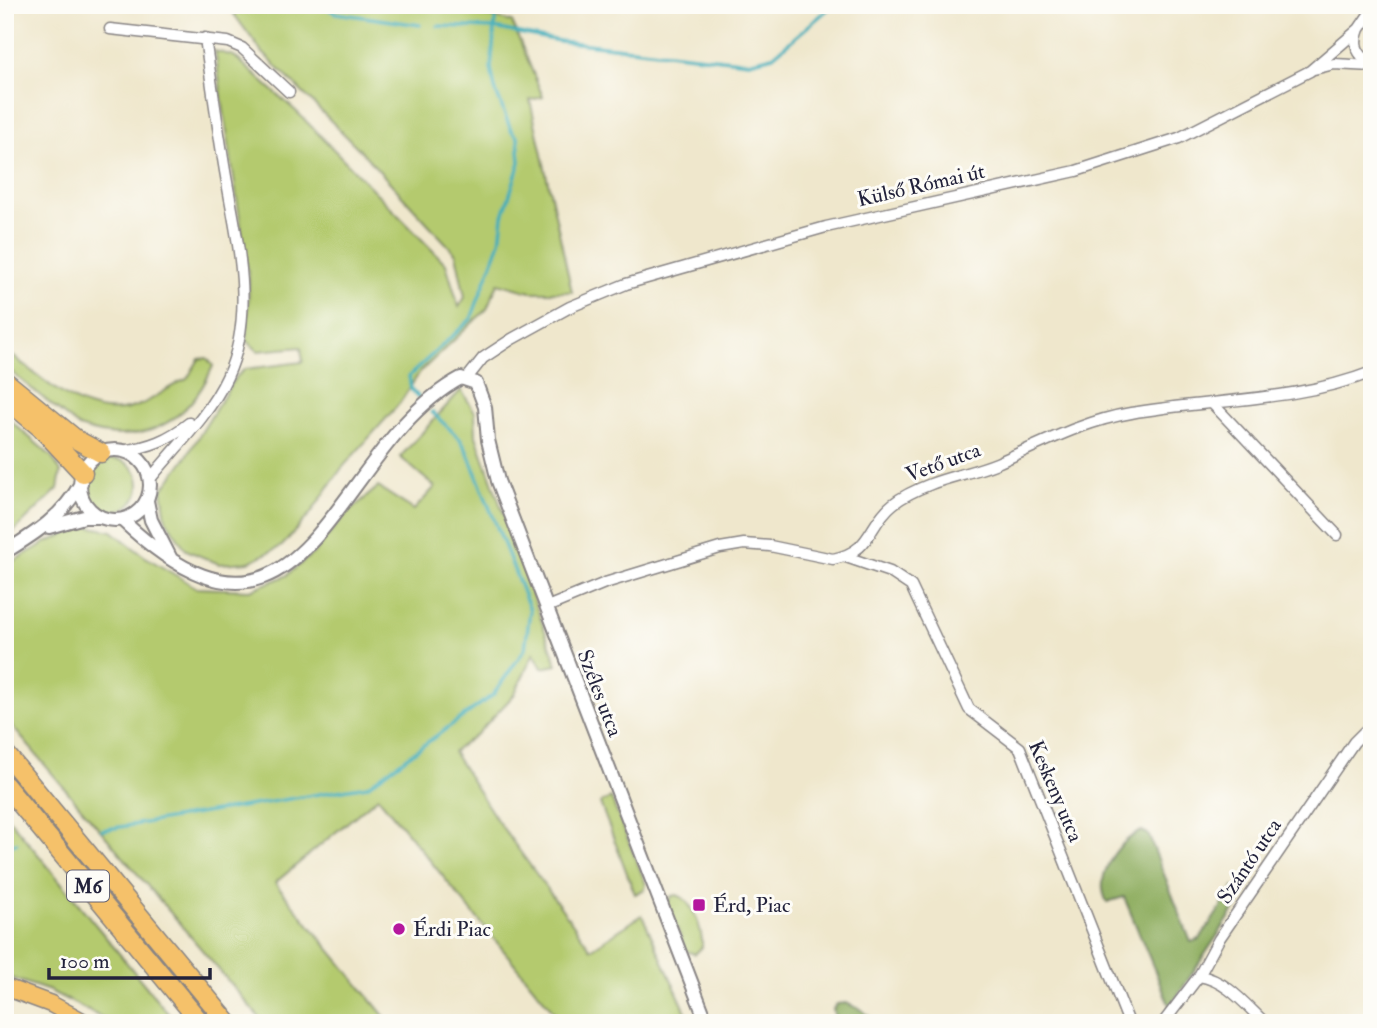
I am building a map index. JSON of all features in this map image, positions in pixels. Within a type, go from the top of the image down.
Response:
[{"type":"highway","points":[[5,381],[77,440],[102,453]]},
{"type":"highway","points":[[5,398],[41,428],[82,478]]},
{"type":"highway","name":"M6","points":[[5,753],[228,1023]]},
{"type":"highway","name":"M6","points":[[5,785],[201,1023]]},
{"type":"main road","points":[[5,987],[51,1004],[86,1023]]},
{"type":"street","name":"Külső Római út","points":[[468,377],[483,358],[512,339],[570,307],[626,284],[826,227],[1118,160],[1209,124],[1310,71],[1359,29],[1372,10]]},
{"type":"street","points":[[110,29],[205,38],[242,48],[289,92]]},
{"type":"street","points":[[1359,29],[1355,39],[1356,47],[1372,66]]},
{"type":"street","points":[[171,560],[152,520],[147,500],[150,479],[210,405],[235,356],[242,297],[205,38]]},
{"type":"street","points":[[1310,71],[1334,64],[1372,66]]},
{"type":"street","name":"Vető utca","points":[[846,556],[868,540],[893,504],[920,489],[995,464],[1105,418],[1308,389],[1372,372]]},
{"type":"street","points":[[42,529],[77,519],[101,517],[122,520],[158,553],[187,570],[222,580],[251,580],[282,569],[320,536],[376,458],[410,421],[452,383],[468,377]]},
{"type":"street","name":"Széles utca","points":[[468,377],[482,393],[488,440],[498,481],[707,1023]]},
{"type":"street","points":[[1212,403],[1337,535]]},
{"type":"street","points":[[5,552],[42,529],[61,512],[87,465],[102,453],[148,448],[172,437],[199,417]]},
{"type":"street","points":[[122,451],[140,460],[150,479]]},
{"type":"street","points":[[82,478],[85,503],[101,517]]},
{"type":"street","points":[[122,520],[141,509],[147,500]]},
{"type":"street","points":[[547,607],[605,583],[732,545],[770,546],[833,559],[846,556]]},
{"type":"street","name":"Keskeny utca","points":[[846,556],[890,572],[911,586],[969,709],[1020,748],[1129,1023]]},
{"type":"street","name":"Szántó utca","points":[[1163,1023],[1199,975],[1219,939],[1354,742],[1372,724]]},
{"type":"street","points":[[1199,975],[1211,977],[1225,986],[1265,1023]]},
{"type":"green space","points":[[234,5],[444,5],[512,22],[543,97],[530,100],[572,292],[530,292],[498,283],[487,309],[420,372],[400,403],[341,469],[311,513],[282,546],[249,562],[219,564],[186,550],[166,520],[162,490],[185,459],[235,378],[245,369],[303,362],[301,347],[258,351],[247,341],[249,280],[215,51],[234,56],[297,112],[446,264],[459,307],[465,297],[456,254],[360,150],[262,52],[233,13]]},
{"type":"green space","points":[[5,350],[68,397],[102,410],[121,410],[146,402],[187,379],[199,359],[207,358],[213,366],[203,386],[176,417],[142,433],[123,435],[79,427],[5,367]]},
{"type":"green space","points":[[461,390],[475,412],[476,436],[557,665],[542,668],[534,653],[514,695],[478,733],[453,752],[497,820],[591,949],[642,915],[691,1023],[563,1023],[378,797],[275,883],[390,1023],[264,1023],[5,718],[5,566],[45,543],[85,526],[112,531],[144,556],[197,588],[250,590],[286,576],[315,552],[344,516],[378,487],[414,510],[435,487],[400,457]]},
{"type":"green space","points":[[5,416],[52,457],[61,472],[58,489],[5,540]]},
{"type":"green space","points":[[113,459],[132,466],[139,485],[132,504],[113,511],[94,504],[87,485],[94,466]]},
{"type":"green space","points":[[611,798],[646,884],[645,889],[635,894],[600,803]]},
{"type":"green space","points":[[5,814],[176,1023],[112,1023],[50,991],[5,976]]},
{"type":"green space","points":[[1142,831],[1148,834],[1191,942],[1200,939],[1234,887],[1245,894],[1170,1007],[1124,897],[1107,902],[1104,892],[1103,881],[1110,860],[1124,842]]},
{"type":"green space","points":[[677,895],[688,903],[699,925],[702,947],[695,954],[686,951],[667,903],[672,896]]},
{"type":"green space","points":[[846,1003],[862,1010],[877,1023],[836,1023],[833,1009],[837,1004]]},
{"type":"waterway","points":[[320,5],[336,13],[420,25]]},
{"type":"waterway","points":[[438,26],[494,28],[559,41],[749,62],[773,56],[833,5]]},
{"type":"waterway","points":[[420,399],[411,389],[409,376],[471,319],[500,242],[503,216],[520,162],[518,138],[511,130],[495,89],[491,68],[496,12]]},
{"type":"waterway","points":[[102,830],[367,786],[493,695],[525,649],[530,610],[467,451],[460,439],[432,412]]},
{"type":"waterway","points":[[5,845],[17,843]]},
{"type":"place","name":"Érd, Piac","points":[[699,905]]},
{"type":"place","name":"Érdi Piac","points":[[399,929]]}]
